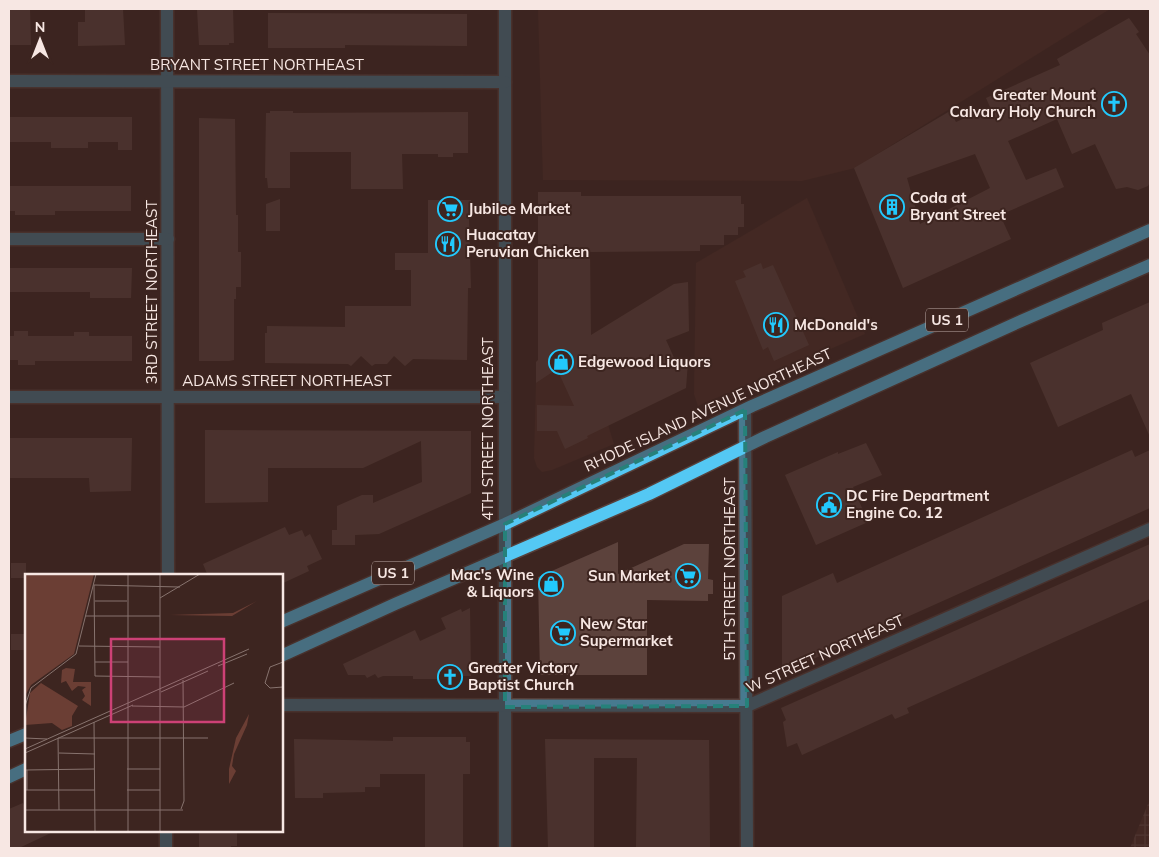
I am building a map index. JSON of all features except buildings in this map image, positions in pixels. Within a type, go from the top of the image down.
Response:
[{"type":"main road","name":"RHODE ISLAND AVENUE NORTHEAST","points":[[282,622],[505,524],[745,410],[1150,230]]},
{"type":"main road","name":"US 1","points":[[282,656],[649,494],[745,447],[1021,321],[1150,265]]},
{"type":"main road","points":[[9,741],[25,734]]},
{"type":"main road","points":[[9,777],[25,769]]},
{"type":"street","name":"3RD STREET NORTHEAST","points":[[167,9],[168,574]]},
{"type":"street","name":"4TH STREET NORTHEAST","points":[[505,9],[505,848]]},
{"type":"street","name":"BRYANT STREET NORTHEAST","points":[[9,81],[505,82]]},
{"type":"street","points":[[9,239],[168,239]]},
{"type":"street","name":"ADAMS STREET NORTHEAST","points":[[9,397],[504,397]]},
{"type":"street","name":"5TH STREET NORTHEAST","points":[[745,410],[747,848]]},
{"type":"street","name":"W STREET NORTHEAST","points":[[282,705],[505,707],[747,706],[1150,529]]},
{"type":"street","points":[[166,832],[166,848]]},
{"type":"highlighted area","points":[[745,410],[747,706],[505,707],[505,524]]},
{"type":"shaded area","points":[[538,9],[1110,9],[855,168],[802,181],[543,180]]},
{"type":"shaded area","points":[[807,198],[865,334],[698,406],[694,394],[696,263]]},
{"type":"shaded area","points":[[579,354],[605,415],[614,444],[552,470],[542,472],[537,467],[534,458],[536,383]]},
{"type":"shaded area","points":[[1150,799],[1150,848],[1130,848]]},
{"type":"place","name":"Greater Mount Calvary Holy Church","points":[[1114,104]]},
{"type":"place","name":"Coda at Bryant Street","points":[[892,207]]},
{"type":"place","name":"Jubilee Market","points":[[450,209]]},
{"type":"place","name":"Huacatay Peruvian Chicken","points":[[448,244]]},
{"type":"place","name":"McDonald's","points":[[776,325]]},
{"type":"place","name":"Edgewood Liquors","points":[[561,362]]},
{"type":"place","name":"DC Fire Department Engine Co. 12","points":[[829,505]]},
{"type":"place","name":"Sun Market","points":[[688,576]]},
{"type":"place","name":"Mac's Wine & Liquors","points":[[551,584]]},
{"type":"place","name":"New Star Supermarket","points":[[563,633]]},
{"type":"place","name":"Greater Victory Baptist Church","points":[[450,677]]}]
